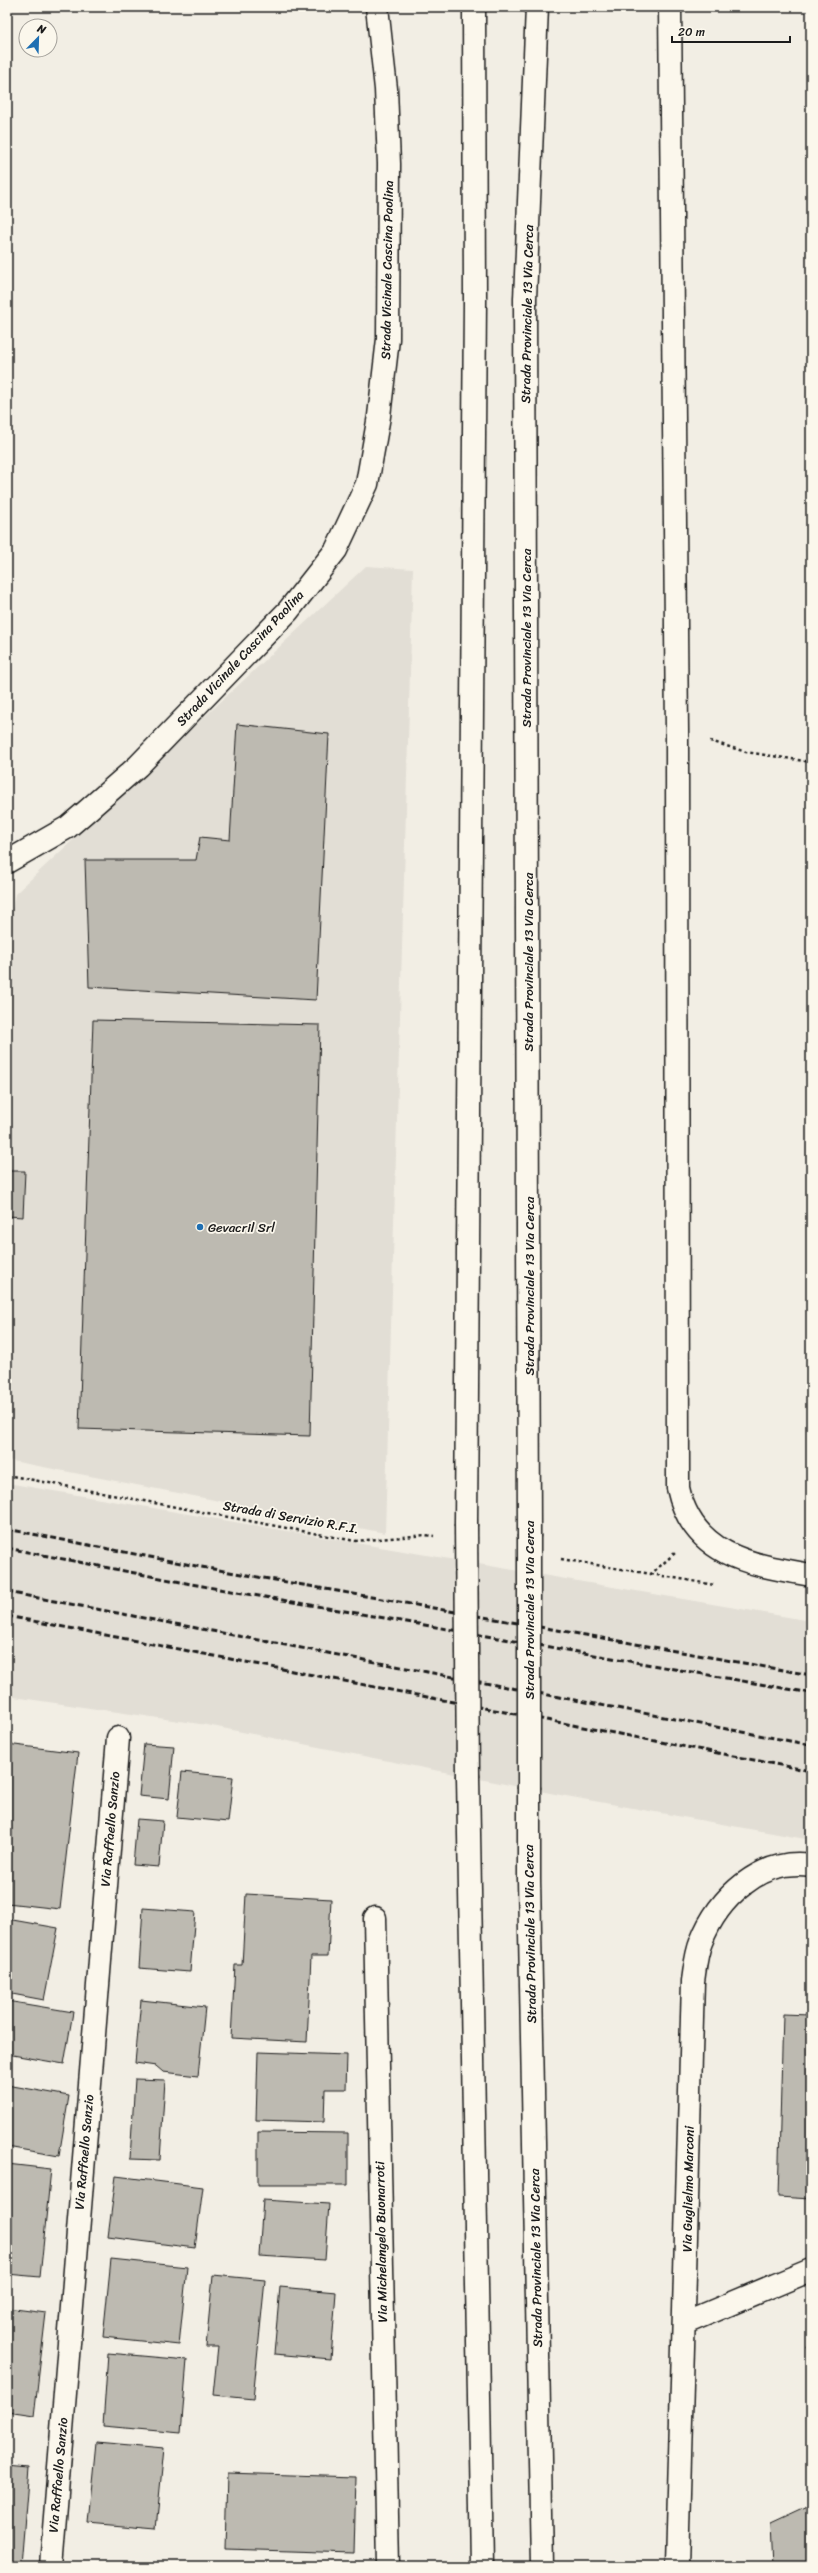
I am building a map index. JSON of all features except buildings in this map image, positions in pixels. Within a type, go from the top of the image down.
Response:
[{"type":"main road","name":"Strada Vicinale Cascina Paolina","points":[[8,862],[68,827],[138,766],[288,611],[336,550],[367,484],[379,416],[388,339],[389,164],[386,89],[377,7]]},
{"type":"main road","points":[[474,7],[474,300],[466,1524],[468,1876],[482,2566]]},
{"type":"main road","name":"Strada Provinciale 13 Via Cerca","points":[[537,7],[525,299],[529,1879],[542,2566]]},
{"type":"main road","points":[[670,7],[677,731],[678,1488],[684,1510],[699,1531],[714,1544],[736,1559],[759,1566],[811,1575]]},
{"type":"main road","name":"Via Raffaello Sanzio","points":[[51,2566],[118,1738]]},
{"type":"main road","name":"Via Guglielmo Marconi","points":[[677,2566],[686,2323],[693,1981],[700,1944],[716,1914],[742,1885],[762,1871],[803,1865]]},
{"type":"main road","name":"Via Michelangelo Buonarroti","points":[[375,1918],[388,2566]]},
{"type":"main road","points":[[686,2323],[811,2270]]},
{"type":"path","points":[[677,731],[746,752],[811,762]]},
{"type":"path","name":"Strada di Servizio R.F.I.","points":[[7,1475],[354,1541],[425,1535],[441,1538]]},
{"type":"path","points":[[557,1558],[651,1574],[699,1531]]},
{"type":"shaded area","name":"Gevacril Srl","points":[[366,566],[413,569],[385,1533],[7,1460],[7,935],[15,894]]},
{"type":"shaded area","points":[[7,1483],[811,1621],[811,1840],[555,1794],[207,1725],[7,1696]]},
{"type":"railway","points":[[7,1529],[196,1566],[811,1675]]},
{"type":"railway","points":[[7,1548],[191,1584],[811,1693]]},
{"type":"railway","points":[[7,1592],[811,1745]]},
{"type":"railway","points":[[7,1616],[811,1771]]},
{"type":"place","name":"Gevacril Srl","points":[[200,1227]]}]
